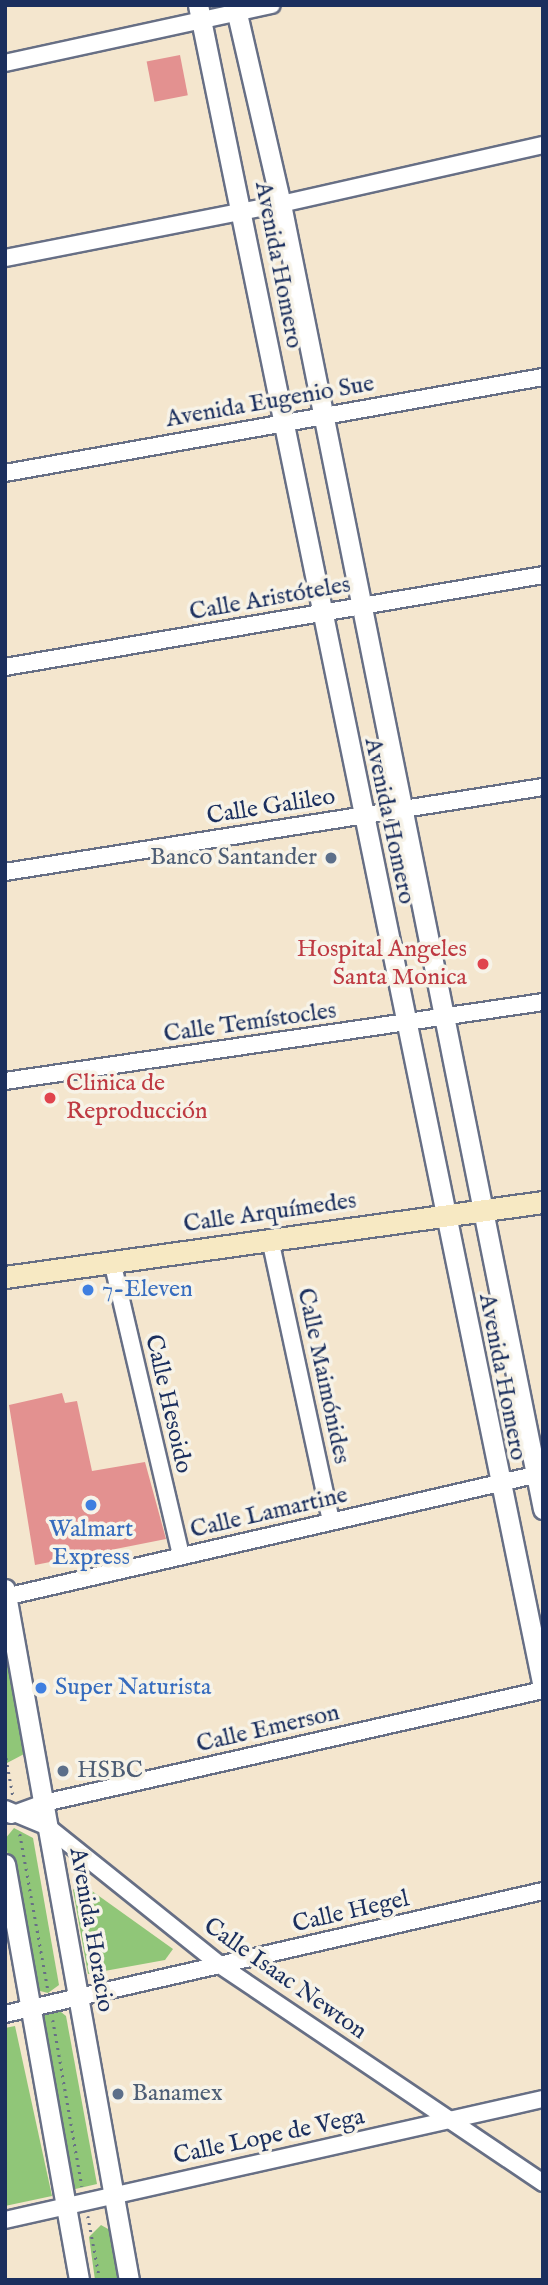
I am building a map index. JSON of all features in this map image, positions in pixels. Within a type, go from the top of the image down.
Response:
[{"type":"main road","name":"Calle Arquímedes","points":[[5,1276],[543,1202]]},
{"type":"street","points":[[5,63],[199,13],[272,5]]},
{"type":"street","name":"Avenida Homero","points":[[236,9],[281,204],[399,810],[480,1211],[539,1474],[543,1509]]},
{"type":"street","name":"Avenida Homero","points":[[199,13],[243,211],[362,816],[543,1689]]},
{"type":"street","points":[[5,258],[281,204],[543,145]]},
{"type":"street","name":"Avenida Eugenio Sue","points":[[5,472],[543,377]]},
{"type":"street","name":"Calle Aristóteles","points":[[5,667],[543,575]]},
{"type":"street","name":"Calle Galileo","points":[[5,872],[543,787]]},
{"type":"street","name":"Calle Temístocles","points":[[5,1081],[543,1002]]},
{"type":"street","name":"Calle Maimónides","points":[[270,1239],[331,1522]]},
{"type":"street","name":"Calle Hesoido","points":[[111,1261],[181,1556]]},
{"type":"street","name":"Calle Lamartine","points":[[6,1594],[539,1474]]},
{"type":"street","name":"Avenida Horacio","points":[[6,1594],[129,2280]]},
{"type":"street","name":"Calle Emerson","points":[[9,1813],[543,1689]]},
{"type":"street","name":"Calle Isaac Newton","points":[[9,1813],[48,1827],[220,1965],[543,2183]]},
{"type":"street","points":[[5,1864],[79,2280]]},
{"type":"street","name":"Calle Hegel","points":[[5,2014],[543,1891]]},
{"type":"street","name":"Calle Lope de Vega","points":[[5,2220],[65,2204],[543,2099]]},
{"type":"green space","points":[[5,1613],[26,1753],[7,1763],[5,1762]]},
{"type":"green space","points":[[14,1828],[33,1838],[59,1985],[48,1993],[32,1989],[5,1839]]},
{"type":"green space","points":[[77,1885],[85,1886],[173,1949],[165,1960],[88,1974],[73,1890]]},
{"type":"green space","points":[[56,2008],[66,2016],[97,2184],[71,2190],[38,2016]]},
{"type":"green space","points":[[15,2026],[52,2196],[5,2206],[5,2028]]},
{"type":"green space","points":[[101,2225],[117,2234],[127,2280],[95,2280],[89,2237]]},
{"type":"building","points":[[180,55],[188,95],[154,102],[147,61]]},
{"type":"building","name":"Walmart Express","points":[[62,1393],[65,1403],[77,1401],[92,1471],[145,1462],[166,1539],[35,1565],[9,1405]]},
{"type":"place","name":"Banco Santander","points":[[331,858]]},
{"type":"place","name":"Hospital Angeles Santa Monica","points":[[483,964]]},
{"type":"place","name":"Clinica de Reproducción","points":[[50,1098]]},
{"type":"place","name":"7-Eleven","points":[[88,1290]]},
{"type":"place","name":"Walmart Express","points":[[91,1505]]},
{"type":"place","name":"Super Naturista","points":[[41,1688]]},
{"type":"place","name":"HSBC","points":[[63,1771]]},
{"type":"place","name":"Banamex","points":[[118,2094]]}]
